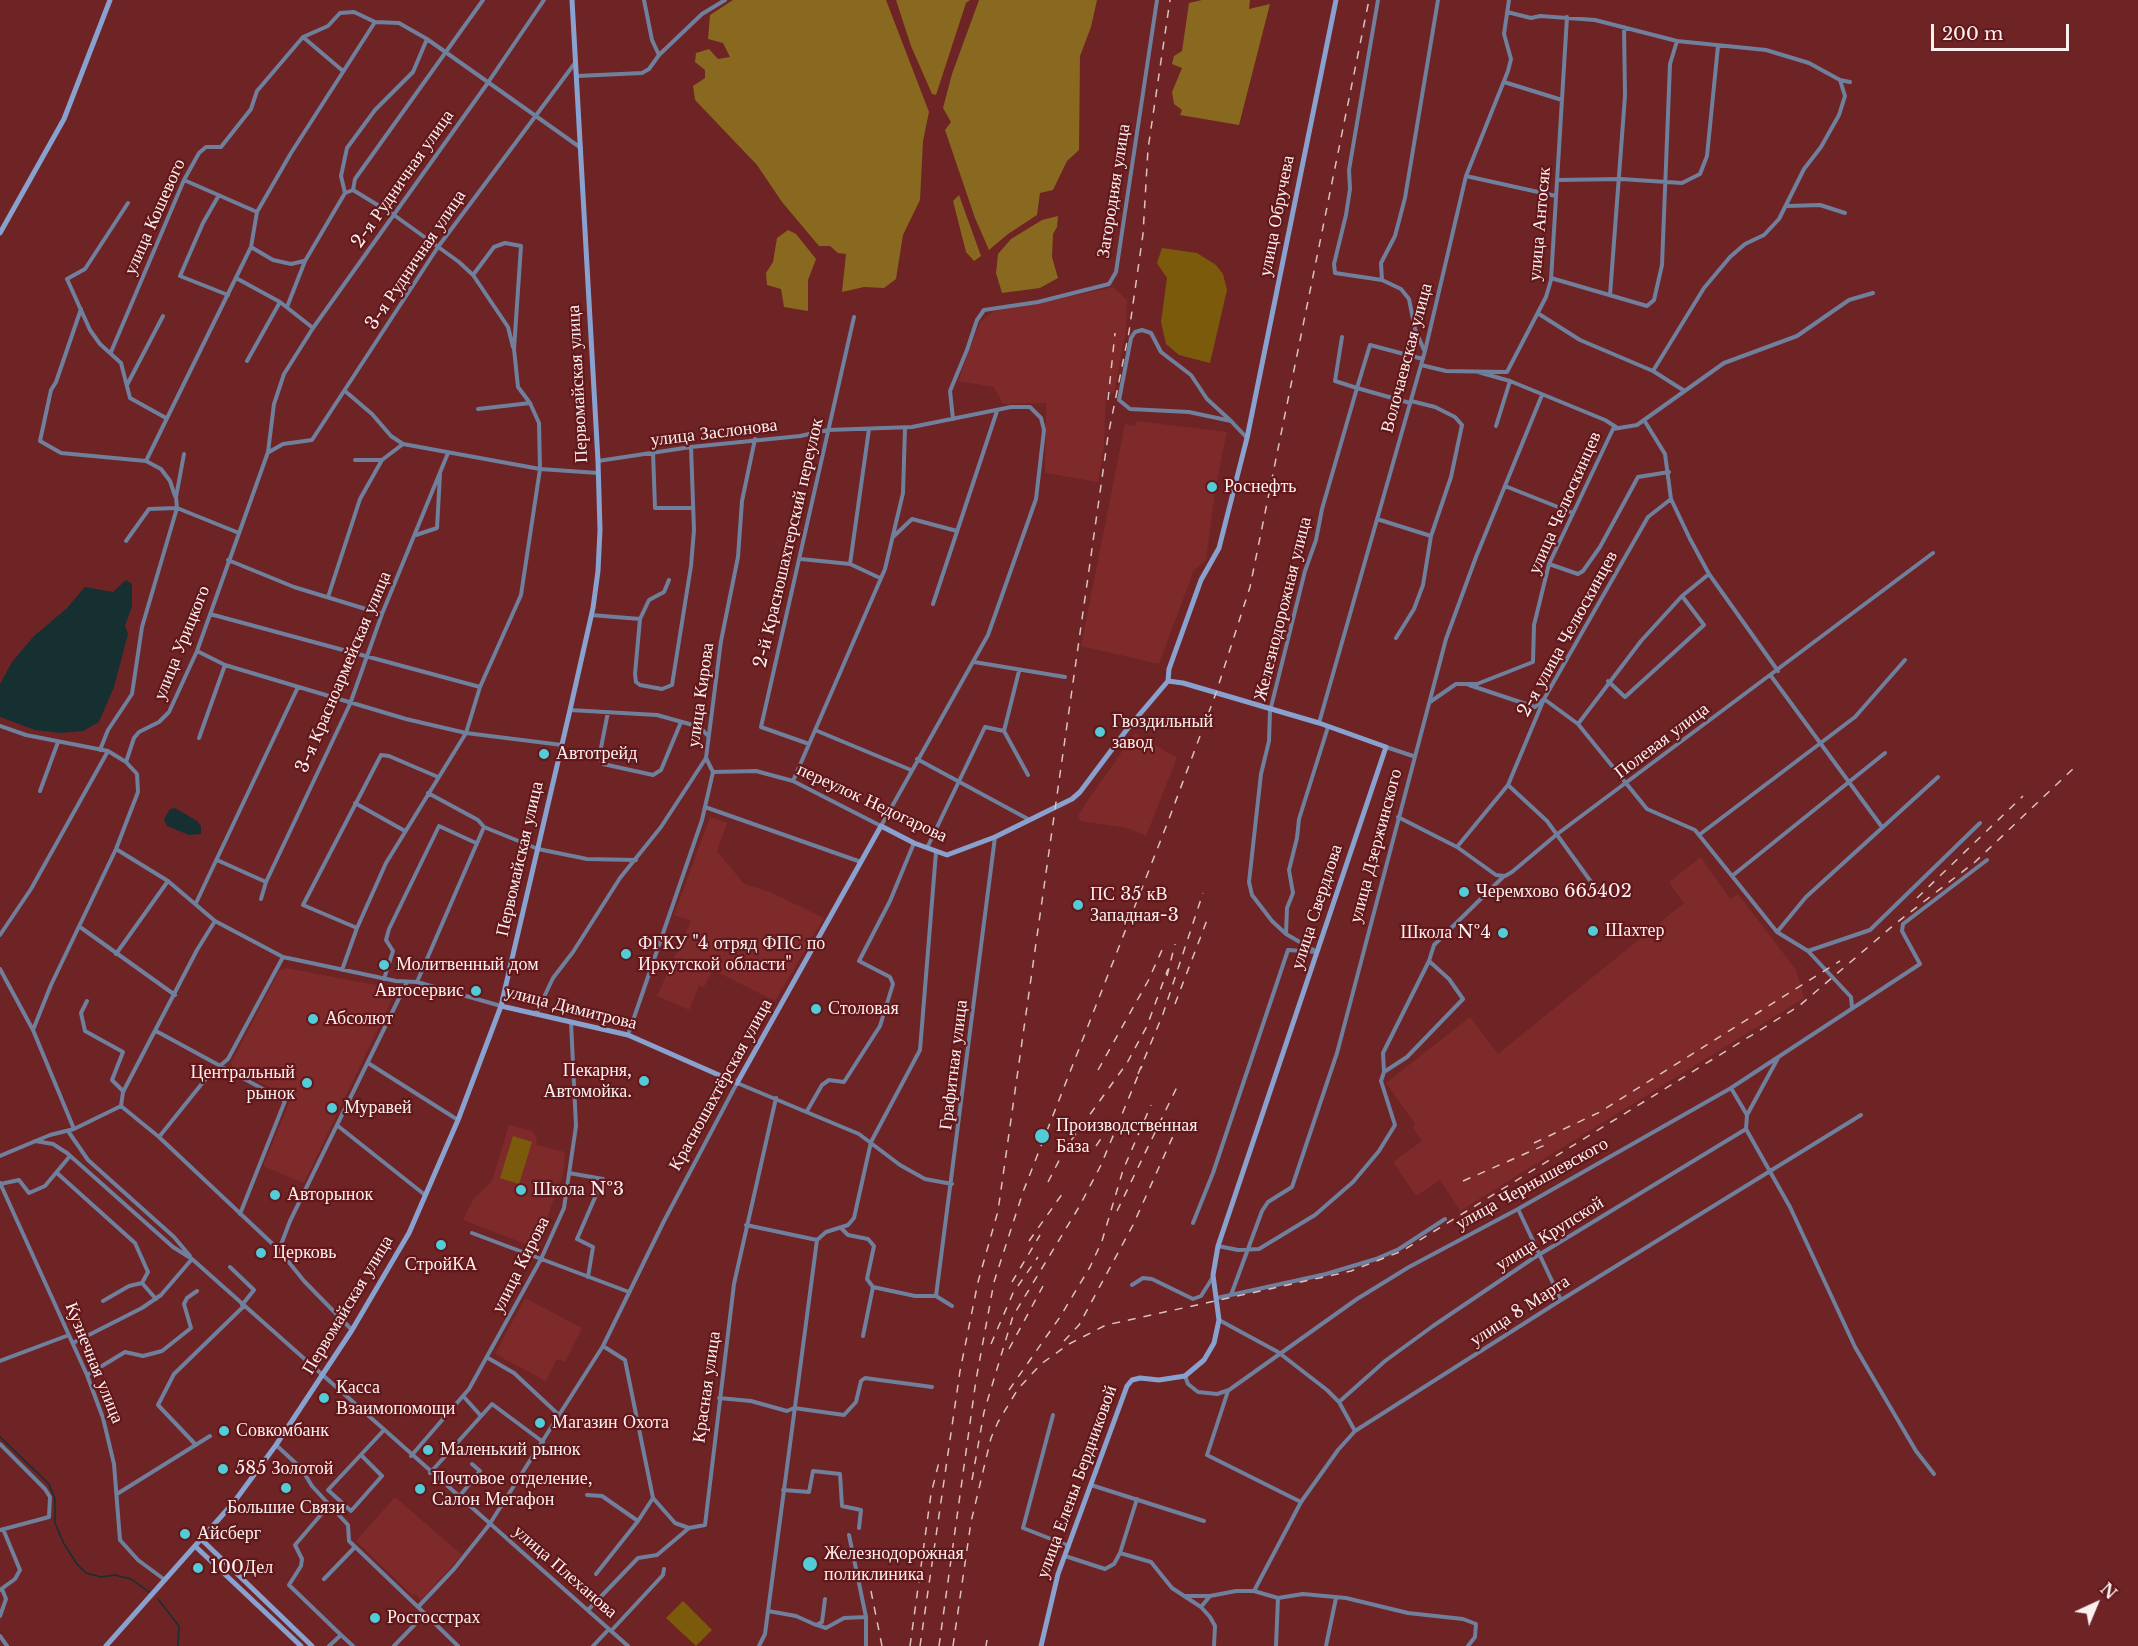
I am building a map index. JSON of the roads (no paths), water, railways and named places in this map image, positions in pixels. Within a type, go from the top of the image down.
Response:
[{"type":"street","points":[[0,233],[64,119],[110,0]]},
{"type":"street","points":[[353,190],[355,179],[483,0]]},
{"type":"street","name":"2-я Рудничная улица","points":[[284,374],[313,328],[544,0]]},
{"type":"street","name":"Первомайская улица","points":[[106,1646],[234,1502],[276,1445],[352,1330],[409,1233],[458,1120],[501,1006],[591,615],[600,530],[572,0]]},
{"type":"street","points":[[644,0],[652,40],[659,55]]},
{"type":"street","points":[[577,76],[642,73],[649,69],[659,55],[702,14],[725,0]]},
{"type":"street","name":"Загородняя улица","points":[[953,419],[950,391],[967,350],[976,320],[984,310],[1038,302],[1109,284],[1116,272],[1157,0]]},
{"type":"street","name":"улица Обручева","points":[[1247,438],[1336,0]]},
{"type":"street","points":[[1378,0],[1349,170],[1350,189],[1346,215],[1334,264],[1335,273],[1382,280],[1401,289],[1409,299],[1415,329],[1425,351]]},
{"type":"street","points":[[1382,280],[1381,263],[1395,236],[1405,198],[1438,0]]},
{"type":"street","name":"Волочаевская улица","points":[[1318,723],[1423,359],[1466,176],[1511,59],[1504,34],[1509,0]]},
{"type":"street","name":"улица Кошевого","points":[[111,352],[184,180],[199,153],[206,147],[221,147],[251,109],[257,91],[303,37],[327,26],[340,13],[354,12],[375,22],[399,23],[428,39]]},
{"type":"street","points":[[1507,12],[1531,18],[1567,17],[1624,27],[1677,41],[1766,50],[1809,63],[1840,80],[1850,82]]},
{"type":"street","name":"улица Антосяк","points":[[1421,365],[1446,371],[1503,372],[1510,370],[1539,314],[1551,278],[1567,17]]},
{"type":"street","points":[[146,461],[251,247],[257,212],[375,22]]},
{"type":"street","points":[[1610,295],[1621,179],[1625,96],[1624,27]]},
{"type":"street","points":[[303,37],[343,71]]},
{"type":"street","points":[[345,193],[341,176],[347,148],[375,110],[413,72],[428,39],[487,84],[581,148]]},
{"type":"street","points":[[1551,278],[1647,306],[1654,300],[1662,265],[1671,64],[1677,41]]},
{"type":"street","points":[[1558,180],[1621,179],[1682,183],[1700,174],[1707,156],[1718,46]]},
{"type":"street","name":"3-я Рудничная улица","points":[[268,452],[283,444],[312,440],[438,247],[576,62]]},
{"type":"street","points":[[1653,371],[1704,288],[1730,257],[1745,244],[1764,235],[1787,206],[1804,169],[1821,147],[1839,115],[1845,96],[1840,80]]},
{"type":"street","points":[[1504,82],[1562,100]]},
{"type":"street","points":[[1466,176],[1556,196]]},
{"type":"street","points":[[184,180],[257,212]]},
{"type":"street","points":[[287,307],[305,261],[345,193],[353,190]]},
{"type":"street","points":[[342,970],[357,928],[386,863],[466,733],[480,687],[521,595],[540,469],[539,423],[530,403],[518,387],[514,349],[508,327],[473,275],[394,215],[353,190]]},
{"type":"street","points":[[219,195],[203,223],[180,276],[228,295]]},
{"type":"street","points":[[128,203],[85,269],[67,279],[90,330],[100,344],[121,363],[130,398],[166,418]]},
{"type":"street","points":[[1787,206],[1820,205],[1845,213]]},
{"type":"street","points":[[473,275],[494,247],[505,243],[521,246],[514,349]]},
{"type":"street","points":[[251,247],[273,260],[291,264],[305,261]]},
{"type":"street","points":[[236,278],[280,302],[313,328]]},
{"type":"street","name":"улица Челюскинцев","points":[[1428,703],[1456,684],[1477,684],[1533,662],[1534,625],[1549,564],[1610,432],[1616,427],[1637,425],[1683,390],[1724,363],[1797,336],[1849,300],[1873,293]]},
{"type":"street","points":[[247,361],[280,302]]},
{"type":"street","points":[[81,309],[56,382],[51,390],[40,441],[61,453],[146,461],[161,469],[170,481],[177,508],[142,627],[132,694],[108,730],[100,750]]},
{"type":"street","points":[[1539,314],[1580,340],[1653,371],[1683,390]]},
{"type":"street","points":[[126,387],[163,316]]},
{"type":"street","name":"2-й Красношахтерский переулок","points":[[809,744],[761,726],[801,559],[854,317]]},
{"type":"street","points":[[1232,421],[1189,412],[1130,409],[1119,400],[1131,338],[1135,332],[1142,330],[1151,333],[1161,352],[1191,375],[1207,399],[1232,421],[1247,438]]},
{"type":"street","points":[[1342,337],[1335,381],[1435,407],[1455,417],[1462,425],[1451,477],[1431,536],[1423,585],[1413,609],[1396,638]]},
{"type":"street","name":"Железнодорожная улица","points":[[1318,952],[1286,934],[1252,895],[1249,882],[1261,774],[1269,741],[1270,711],[1305,571],[1316,540],[1322,508],[1370,345],[1423,359]]},
{"type":"street","points":[[1471,370],[1510,381],[1605,420],[1616,427]]},
{"type":"street","name":"улица Урицкого","points":[[126,762],[134,738],[140,732],[159,722],[169,712],[197,651],[268,452],[274,404],[284,374]]},
{"type":"street","points":[[1496,426],[1510,381]]},
{"type":"street","points":[[345,391],[372,414],[390,436],[403,444],[540,469],[598,473]]},
{"type":"street","name":"улица Дзержинского","points":[[1231,1295],[1268,1202],[1292,1187],[1337,1053],[1413,756],[1457,608],[1542,395]]},
{"type":"street","points":[[478,409],[518,402],[530,403]]},
{"type":"street","name":"улица Заслонова","points":[[598,461],[755,439],[800,436],[828,430],[905,428],[1011,407],[1030,407],[1041,418]]},
{"type":"street","points":[[933,604],[997,410]]},
{"type":"street","name":"Красношахтёрская улица","points":[[418,1607],[454,1569],[489,1525],[603,1346],[737,1083],[917,759],[974,662],[995,616],[1036,499],[1044,430],[1041,418]]},
{"type":"street","points":[[1644,420],[1665,454],[1671,499],[1709,574],[1778,671]]},
{"type":"street","points":[[793,781],[880,578],[894,537],[903,493],[905,428]]},
{"type":"street","points":[[850,564],[869,429]]},
{"type":"street","name":"переулок Недогарова","points":[[712,771],[756,771],[793,781],[914,843],[947,855],[995,837],[1072,799],[1168,681],[1169,669],[1201,580],[1219,548],[1247,438]]},
{"type":"street","name":"улица Кирова","points":[[536,1014],[553,978],[573,952],[620,878],[667,820],[706,758],[721,641],[738,557],[742,501],[755,439]]},
{"type":"street","points":[[328,597],[360,499],[382,460],[403,444]]},
{"type":"street","points":[[669,580],[664,592],[649,600],[640,619],[636,682],[640,685],[668,689],[672,685],[677,661],[691,567],[694,530],[691,447]]},
{"type":"street","points":[[653,452],[655,508],[692,508]]},
{"type":"street","name":"3-я Красноармейская улица","points":[[261,899],[266,882],[350,704],[382,614],[448,453]]},
{"type":"street","points":[[176,497],[184,454]]},
{"type":"street","points":[[355,460],[382,460]]},
{"type":"street","points":[[416,535],[437,528],[441,488],[440,471]]},
{"type":"street","points":[[1549,564],[1578,574],[1583,571],[1600,547],[1638,477],[1669,472]]},
{"type":"street","points":[[1505,486],[1573,513]]},
{"type":"street","name":"2-я улица Челюскинцев","points":[[1457,847],[1508,785],[1544,699],[1648,517],[1671,499]]},
{"type":"street","points":[[126,541],[149,509],[177,508],[239,533]]},
{"type":"street","points":[[894,537],[912,519],[957,531]]},
{"type":"street","points":[[1377,519],[1431,536]]},
{"type":"street","name":"Полевая улица","points":[[1384,1072],[1383,1053],[1429,961],[1434,945],[1504,876],[1933,553]]},
{"type":"street","points":[[801,559],[850,564],[880,578]]},
{"type":"street","points":[[228,560],[328,597],[382,614]]},
{"type":"street","points":[[1578,724],[1608,681],[1682,596],[1709,574]]},
{"type":"street","points":[[1608,681],[1625,697],[1704,626],[1682,596]]},
{"type":"street","points":[[210,614],[369,655],[480,687]]},
{"type":"street","points":[[591,615],[640,619]]},
{"type":"street","points":[[197,651],[225,665],[350,704],[466,733],[562,745]]},
{"type":"street","points":[[1699,835],[1855,717],[1905,660]]},
{"type":"street","points":[[974,662],[1065,677]]},
{"type":"street","points":[[199,738],[225,665]]},
{"type":"street","points":[[1019,671],[1004,731],[1028,776]]},
{"type":"street","points":[[1771,676],[1882,827]]},
{"type":"street","points":[[1168,681],[1318,723],[1413,756]]},
{"type":"street","points":[[1465,684],[1535,707],[1544,699],[1578,724],[1647,809],[1695,830],[1777,932],[1808,951],[1851,997],[1852,1007]]},
{"type":"street","points":[[196,903],[298,687]]},
{"type":"street","points":[[570,710],[657,715],[700,727],[708,738]]},
{"type":"street","points":[[608,712],[599,758],[603,764],[653,775],[661,770],[681,722]]},
{"type":"street","points":[[0,733],[1,726],[58,742],[108,751],[126,762],[137,774],[138,792],[116,849],[51,985],[33,1030]]},
{"type":"street","points":[[927,848],[985,727],[1004,731]]},
{"type":"street","points":[[1286,934],[1287,908],[1293,893],[1289,870],[1298,838],[1299,819],[1328,727]]},
{"type":"street","points":[[815,730],[911,770]]},
{"type":"street","points":[[40,791],[58,742]]},
{"type":"street","name":"улица Свердлова","points":[[1218,1246],[1386,747]]},
{"type":"street","points":[[0,935],[31,889],[108,751]]},
{"type":"street","points":[[1732,876],[1848,780],[1885,753]]},
{"type":"street","points":[[357,928],[303,905],[355,803],[381,755],[389,756],[438,777]]},
{"type":"street","points":[[628,1035],[655,961],[664,925],[705,807],[712,771],[706,758]]},
{"type":"street","points":[[917,759],[1028,819]]},
{"type":"street","points":[[1777,932],[1806,897],[1938,777]]},
{"type":"street","points":[[1508,785],[1547,820],[1602,897]]},
{"type":"street","points":[[428,793],[478,820],[484,827],[538,849],[587,859],[636,860]]},
{"type":"street","points":[[355,803],[405,831]]},
{"type":"street","points":[[705,807],[861,862]]},
{"type":"street","points":[[1398,817],[1457,847],[1496,875],[1504,876]]},
{"type":"street","points":[[1808,951],[1870,930],[1980,823]]},
{"type":"street","points":[[384,979],[393,951],[386,940],[389,929],[439,826],[476,843]]},
{"type":"street","points":[[417,982],[484,827]]},
{"type":"street","name":"Графитная улица","points":[[936,1296],[995,837]]},
{"type":"street","points":[[807,1111],[822,1085],[829,1080],[844,1082],[880,1026],[893,984],[890,977],[859,962],[890,901],[914,843]]},
{"type":"street","name":"улица Димитрова","points":[[116,849],[168,881],[215,921],[283,957],[384,979],[417,982],[501,1006],[628,1035],[859,1134],[900,1165],[925,1179],[952,1184]]},
{"type":"street","points":[[760,1645],[768,1611],[817,1240],[826,1232],[842,1229],[854,1218],[871,1142],[920,1050],[936,852]]},
{"type":"street","points":[[217,860],[266,882]]},
{"type":"street","name":"улица Чернышевского","points":[[1229,1390],[1278,1352],[1289,1348],[1357,1299],[1409,1267],[1518,1209],[1731,1088],[1920,964],[1902,931],[1903,924],[1987,860]]},
{"type":"street","points":[[116,954],[168,881]]},
{"type":"street","points":[[121,1106],[123,1092],[197,950],[215,921]]},
{"type":"street","points":[[80,927],[175,995]]},
{"type":"street","points":[[1193,1223],[1213,1173],[1287,950],[1318,952]]},
{"type":"street","points":[[159,1137],[208,1076],[228,1059],[283,957]]},
{"type":"street","points":[[1229,1390],[1217,1394],[1198,1392],[1188,1384],[1185,1376],[1204,1360],[1214,1343],[1219,1320],[1213,1275],[1218,1246],[1248,1250],[1259,1249],[1315,1215],[1353,1182],[1379,1152],[1395,1125],[1381,1081],[1384,1072],[1407,1058],[1463,999],[1449,979],[1429,961]]},
{"type":"street","points":[[1,971],[33,1030],[74,1129]]},
{"type":"street","points":[[279,1250],[290,1221],[407,982]]},
{"type":"street","points":[[87,1001],[81,1013],[85,1031],[123,1052],[112,1080],[123,1092]]},
{"type":"street","name":"улица Кирова","points":[[411,1456],[464,1397],[488,1358],[541,1259],[564,1208],[576,1126],[571,1022]]},
{"type":"street","points":[[156,1031],[285,1101],[240,1214]]},
{"type":"street","points":[[1779,1056],[1747,1115],[1746,1129],[1790,1207],[1855,1347],[1916,1451],[1934,1474]]},
{"type":"street","points":[[368,1063],[458,1120]]},
{"type":"street","points":[[1731,1088],[1747,1115]]},
{"type":"street","name":"Красная улица","points":[[689,1528],[705,1525],[734,1284],[776,1098]]},
{"type":"street","points":[[0,1156],[35,1141],[74,1129],[121,1106]]},
{"type":"street","points":[[121,1106],[159,1137],[279,1250],[304,1281],[352,1330]]},
{"type":"street","name":"улица 8 Марта","points":[[1254,1591],[1301,1502],[1338,1450],[1355,1431],[1561,1300],[1861,1115]]},
{"type":"street","points":[[338,1126],[425,1195]]},
{"type":"street","name":"улица Крупской","points":[[1340,1402],[1385,1361],[1432,1326],[1532,1259],[1540,1257],[1746,1129]]},
{"type":"street","points":[[68,1131],[88,1160],[174,1237],[192,1259]]},
{"type":"street","points":[[35,1141],[53,1144],[70,1156],[173,1247],[192,1259]]},
{"type":"street","points":[[0,1183],[19,1180],[30,1193],[45,1186],[70,1156]]},
{"type":"street","points":[[57,1173],[135,1243],[148,1272],[142,1284]]},
{"type":"street","points":[[569,1173],[603,1179],[577,1239],[593,1246],[588,1277]]},
{"type":"street","name":"Кузнечная улица","points":[[0,1183],[73,1342],[110,1441],[120,1540],[138,1560],[165,1580]]},
{"type":"street","points":[[1518,1209],[1561,1300]]},
{"type":"street","points":[[1217,1298],[1326,1274],[1376,1259],[1399,1249],[1445,1219]]},
{"type":"street","points":[[746,1225],[817,1240]]},
{"type":"street","points":[[842,1229],[849,1235],[873,1242],[867,1279],[873,1287],[915,1296],[936,1296],[952,1306]]},
{"type":"street","points":[[472,1233],[629,1292]]},
{"type":"street","points":[[73,1342],[156,1299],[192,1259]]},
{"type":"street","name":"улица Плеханова","points":[[192,1259],[324,1374],[458,1498],[628,1646]]},
{"type":"street","points":[[196,1446],[158,1405],[174,1374],[243,1305],[254,1290],[230,1267]]},
{"type":"street","points":[[1132,1285],[1143,1278],[1152,1279],[1193,1299],[1201,1296],[1213,1275]]},
{"type":"street","points":[[142,1284],[156,1299]]},
{"type":"street","points":[[103,1301],[129,1286],[142,1284]]},
{"type":"street","points":[[863,1335],[873,1287]]},
{"type":"street","points":[[87,1375],[124,1352],[143,1356],[162,1351],[191,1328],[184,1304],[187,1298],[197,1291]]},
{"type":"street","points":[[1219,1320],[1278,1352],[1340,1402],[1355,1431]]},
{"type":"street","points":[[0,1360],[69,1335]]},
{"type":"street","points":[[603,1346],[625,1360],[653,1498],[675,1523],[689,1528]]},
{"type":"street","points":[[488,1358],[514,1373],[559,1415]]},
{"type":"street","name":"улица Елены Бердниковой","points":[[1041,1646],[1065,1556],[1127,1386],[1132,1380],[1140,1378],[1159,1380],[1185,1376]]},
{"type":"street","points":[[719,1398],[751,1401],[787,1411],[794,1408],[844,1415],[852,1409],[861,1382],[865,1378],[932,1387]]},
{"type":"street","points":[[1229,1390],[1207,1455],[1301,1502]]},
{"type":"street","points":[[464,1397],[482,1416]]},
{"type":"street","points":[[430,1473],[492,1404],[543,1442]]},
{"type":"street","points":[[1053,1415],[1023,1528],[1069,1546]]},
{"type":"street","points":[[361,1455],[382,1476],[351,1511],[328,1490],[384,1430]]},
{"type":"street","points":[[116,1494],[210,1436]]},
{"type":"street","points":[[0,1444],[45,1489],[50,1497],[48,1517],[2,1529],[20,1570],[15,1579],[1,1589],[6,1599],[0,1616]]},
{"type":"street","points":[[276,1445],[302,1468],[312,1486],[348,1525],[349,1541],[458,1646]]},
{"type":"street","points":[[458,1498],[480,1471],[472,1464]]},
{"type":"street","points":[[783,1490],[809,1492],[813,1471],[840,1474],[843,1506],[861,1510],[859,1528]]},
{"type":"street","points":[[1091,1485],[1204,1521]]},
{"type":"street","points":[[587,1495],[602,1496],[638,1521]]},
{"type":"street","points":[[596,1574],[638,1521],[653,1498]]},
{"type":"street","points":[[1065,1556],[1105,1569],[1114,1564],[1137,1500]]},
{"type":"street","points":[[330,1504],[295,1545],[302,1559],[301,1566],[289,1585],[353,1646]]},
{"type":"street","points":[[588,1610],[638,1558],[657,1555],[689,1528]]},
{"type":"street","points":[[849,1535],[866,1617],[866,1646]]},
{"type":"street","points":[[201,1539],[312,1646]]},
{"type":"street","points":[[195,1546],[301,1646]]},
{"type":"street","points":[[324,1579],[356,1547]]},
{"type":"street","points":[[1119,1553],[1151,1562],[1182,1596],[1201,1607],[1215,1626],[1214,1646]]},
{"type":"street","points":[[593,1646],[663,1575],[664,1569]]},
{"type":"street","points":[[1182,1596],[1210,1596],[1254,1591],[1278,1598],[1303,1594],[1346,1598],[1408,1613],[1463,1619],[1476,1624],[1475,1637],[1468,1646]]},
{"type":"street","points":[[1201,1607],[1210,1596]]},
{"type":"street","points":[[1276,1646],[1279,1625],[1278,1598]]},
{"type":"street","points":[[1326,1646],[1336,1598]]},
{"type":"street","points":[[816,1624],[822,1622],[825,1599]]},
{"type":"street","points":[[768,1611],[796,1616],[826,1628],[844,1618],[866,1617]]},
{"type":"street","points":[[394,1646],[425,1614]]},
{"type":"street","points":[[329,1646],[341,1635]]},
{"type":"street","points":[[0,1636],[5,1645]]},
{"type":"water","points":[[126,580],[132,584],[132,606],[125,626],[128,634],[114,687],[99,722],[83,731],[60,733],[35,730],[0,717],[0,684],[12,662],[34,636],[66,609],[85,587],[113,592]]},
{"type":"water","points":[[175,808],[197,821],[201,826],[201,834],[189,835],[167,826],[164,819],[170,809]]},
{"type":"waterway","points":[[0,1437],[49,1484],[55,1499],[55,1523],[64,1544],[77,1564],[86,1573],[101,1577],[115,1575],[131,1579],[149,1592]]},
{"type":"waterway","points":[[158,1599],[179,1626],[178,1646]]},
{"type":"railway","points":[[920,1646],[960,1371],[978,1282],[998,1211],[1108,436],[1129,332],[1143,234],[1148,149],[1170,0]]},
{"type":"railway","points":[[939,1646],[976,1380],[994,1282],[1023,1192],[1216,693],[1250,587],[1369,0]]},
{"type":"railway","points":[[1108,400],[1115,333]]},
{"type":"railway","points":[[953,1646],[971,1522],[991,1438],[1018,1389],[1041,1364],[1069,1344],[1106,1325],[1351,1271],[1402,1251],[1799,1006],[1895,924],[1975,862],[2077,765]]},
{"type":"railway","points":[[1917,898],[2023,796]]},
{"type":"railway","points":[[1138,1074],[1163,1014],[1203,893]]},
{"type":"railway","points":[[1175,1004],[1207,920]]},
{"type":"railway","points":[[1167,976],[1175,944]]},
{"type":"railway","points":[[1098,1070],[1148,981],[1162,950]]},
{"type":"railway","points":[[1534,1143],[1600,1112],[1840,961]]},
{"type":"railway","points":[[1048,1182],[1065,1149],[1127,1063],[1147,1026],[1168,969]]},
{"type":"railway","points":[[972,1480],[984,1412],[1013,1316],[1079,1207],[1101,1165],[1142,1066]]},
{"type":"railway","points":[[1117,1211],[1177,1087]]},
{"type":"railway","points":[[1009,1390],[1060,1317],[1090,1267],[1102,1241],[1123,1170],[1151,1105]]},
{"type":"railway","points":[[1096,1146],[1113,1121]]},
{"type":"railway","points":[[1064,1341],[1079,1325],[1133,1225],[1178,1125]]},
{"type":"railway","points":[[1463,1181],[1545,1145]]},
{"type":"railway","points":[[1029,1241],[1065,1190]]},
{"type":"railway","points":[[1012,1282],[1040,1235]]},
{"type":"railway","points":[[991,1344],[1013,1293],[1038,1257]]},
{"type":"railway","points":[[1009,1349],[1043,1286]]},
{"type":"railway","points":[[910,1646],[931,1494],[939,1462]]},
{"type":"railway","points":[[871,1591],[882,1646]]},
{"type":"railway","points":[[986,1646],[987,1640]]},
{"type":"place","name":"Роснефть","points":[[1212,487]]},
{"type":"place","name":"Гвоздильный завод","points":[[1100,732]]},
{"type":"place","name":"Автотрейд","points":[[544,754]]},
{"type":"place","name":"Черемхово 665402","points":[[1464,892]]},
{"type":"place","name":"ПС 35 кВ Западная-3","points":[[1078,905]]},
{"type":"place","name":"Шахтер","points":[[1593,931]]},
{"type":"place","name":"Школа №4","points":[[1503,933]]},
{"type":"place","name":"ФГКУ \"4 отряд ФПС по Иркутской области\"","points":[[626,954]]},
{"type":"place","name":"Молитвенный дом","points":[[384,965]]},
{"type":"place","name":"Автосервис","points":[[476,991]]},
{"type":"place","name":"Столовая","points":[[816,1009]]},
{"type":"place","name":"Абсолют","points":[[313,1019]]},
{"type":"place","name":"Пекарня, Автомойка.","points":[[644,1081]]},
{"type":"place","name":"Центральный рынок","points":[[307,1083]]},
{"type":"place","name":"Муравей","points":[[332,1108]]},
{"type":"place","name":"Производственная База","points":[[1042,1136]]},
{"type":"place","name":"Школа №3","points":[[521,1190]]},
{"type":"place","name":"Авторынок","points":[[275,1195]]},
{"type":"place","name":"СтройКА","points":[[441,1245]]},
{"type":"place","name":"Церковь","points":[[261,1253]]},
{"type":"place","name":"Касса Взаимопомощи","points":[[324,1398]]},
{"type":"place","name":"Магазин Охота","points":[[540,1423]]},
{"type":"place","name":"Совкомбанк","points":[[224,1431]]},
{"type":"place","name":"Маленький рынок","points":[[428,1450]]},
{"type":"place","name":"585 Золотой","points":[[223,1469]]},
{"type":"place","name":"Большие Связи","points":[[286,1488]]},
{"type":"place","name":"Почтовое отделение, Салон Мегафон","points":[[420,1489]]},
{"type":"place","name":"Айсберг","points":[[185,1534]]},
{"type":"place","name":"Железнодорожная поликлиника","points":[[810,1564]]},
{"type":"place","name":"100Дел","points":[[198,1568]]},
{"type":"place","name":"Росгосстрах","points":[[375,1618]]}]
